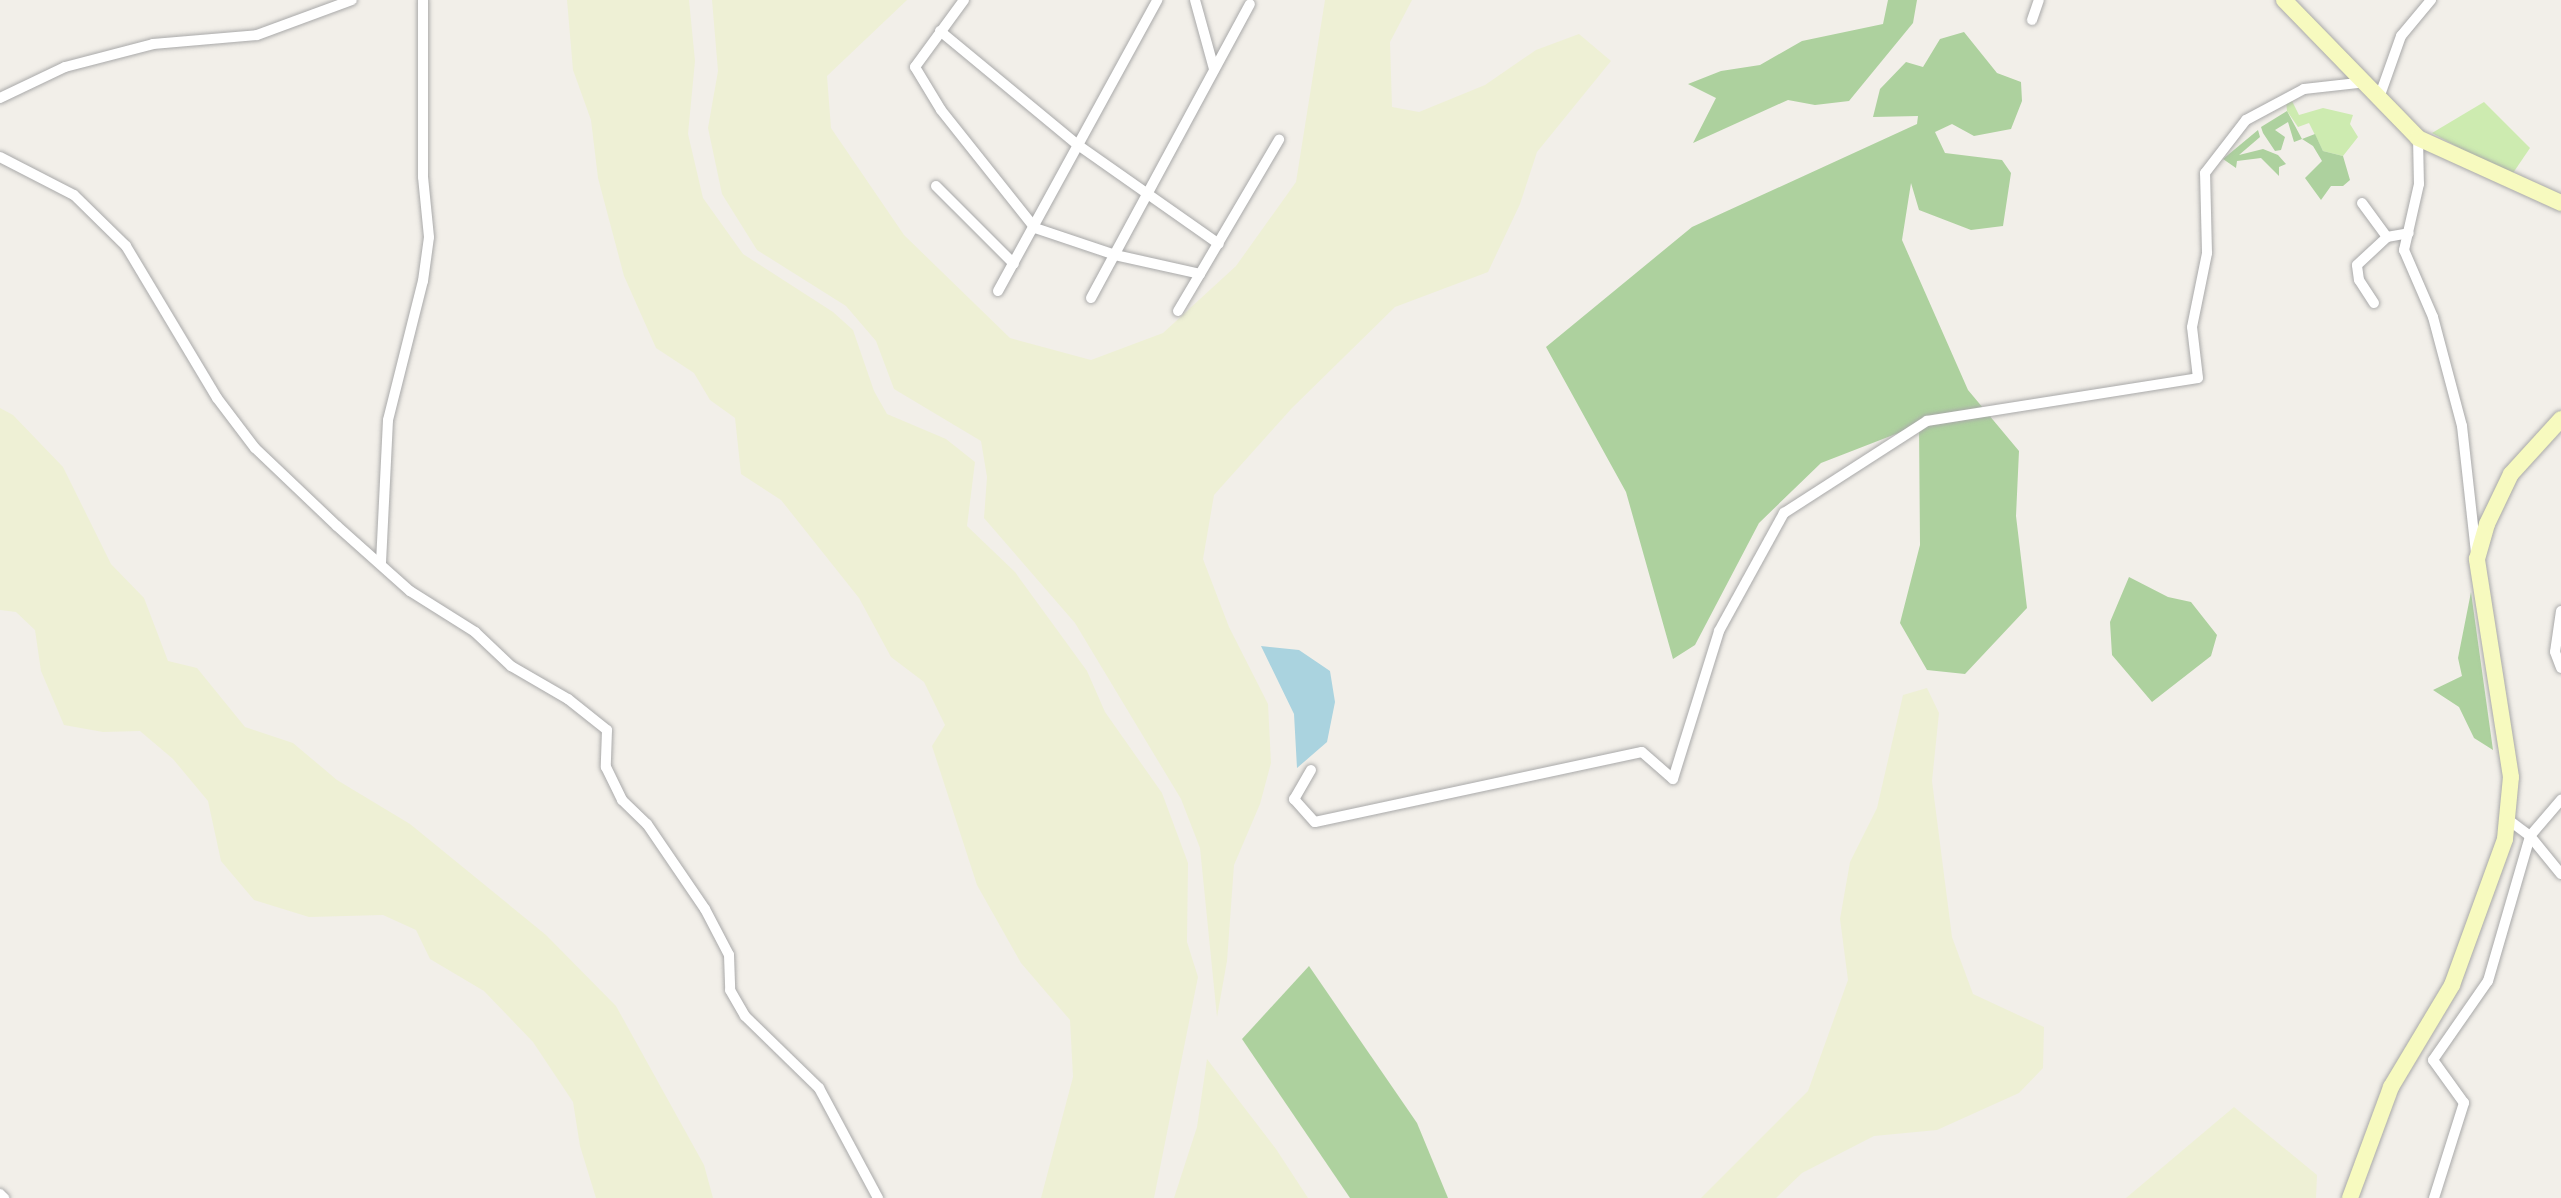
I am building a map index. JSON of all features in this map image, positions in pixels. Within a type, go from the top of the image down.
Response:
[{"type":"street","points":[[0,98],[65,67],[153,44],[257,35],[352,0]]},
{"type":"street","points":[[381,563],[388,420],[423,281],[429,237],[423,177],[423,0]]},
{"type":"street","points":[[964,0],[915,67],[941,110],[1035,228],[1115,255],[1200,274]]},
{"type":"street","points":[[998,291],[1035,228],[1157,0]]},
{"type":"street","points":[[1195,0],[1214,69]]},
{"type":"street","points":[[2032,20],[2039,0]]},
{"type":"street","points":[[2284,0],[2380,95],[2418,138],[2561,203]]},
{"type":"street","points":[[2380,95],[2401,36],[2431,0]]},
{"type":"street","points":[[1091,298],[1250,4]]},
{"type":"street","points":[[940,31],[1079,145],[1219,244]]},
{"type":"street","points":[[1311,770],[1294,799],[1315,822],[1642,752],[1673,779],[1719,631],[1784,513],[1927,421],[2198,379],[2192,327],[2207,253],[2205,173],[2246,120],[2304,89],[2367,82]]},
{"type":"street","points":[[2350,1198],[2390,1087],[2452,985],[2466,954],[2510,821],[2511,777],[2477,559],[2462,426],[2433,317],[2404,250],[2418,184],[2418,138]]},
{"type":"street","points":[[1178,311],[1279,140]]},
{"type":"street","points":[[0,157],[74,195],[126,246],[216,398],[255,448],[435,610],[475,632],[511,666],[568,699],[607,730],[607,767],[622,800],[647,824],[705,909],[729,956],[730,990],[745,1016],[819,1088],[878,1198]]},
{"type":"street","points":[[936,186],[1014,264]]},
{"type":"street","points":[[2362,203],[2387,237]]},
{"type":"street","points":[[2374,303],[2358,280],[2357,265],[2387,237],[2409,233]]},
{"type":"street","points":[[2477,559],[2487,524],[2511,474],[2561,419]]},
{"type":"street","points":[[2561,611],[2555,652],[2561,668]]},
{"type":"street","points":[[2434,1198],[2464,1103],[2433,1060],[2487,981],[2530,836],[2561,800]]},
{"type":"street","points":[[2510,821],[2530,836],[2561,874]]},
{"type":"street","points":[[0,1194],[4,1198]]},
{"type":"green space","points":[[567,0],[689,0],[695,61],[688,134],[703,198],[743,254],[833,312],[853,330],[874,391],[887,414],[946,439],[975,462],[967,526],[1015,572],[1087,671],[1105,712],[1162,793],[1188,863],[1187,942],[1198,977],[1154,1198],[1041,1198],[1073,1077],[1070,1020],[1021,963],[977,885],[932,746],[945,725],[924,682],[891,657],[859,598],[781,500],[741,474],[735,418],[710,400],[694,373],[656,348],[624,276],[598,178],[591,120],[573,70]]},
{"type":"green space","points":[[712,0],[907,0],[827,76],[831,128],[904,235],[1010,338],[1091,360],[1163,333],[1236,266],[1296,182],[1325,0],[1412,0],[1390,42],[1392,107],[1419,112],[1485,85],[1536,50],[1579,34],[1611,61],[1537,152],[1520,204],[1488,272],[1395,307],[1292,408],[1214,495],[1203,559],[1229,627],[1268,704],[1271,763],[1260,804],[1234,865],[1227,961],[1217,1017],[1200,848],[1181,799],[1075,623],[984,518],[987,477],[981,441],[894,389],[876,341],[846,306],[757,250],[722,194],[708,128],[718,71]]},
{"type":"green space","points":[[1888,0],[1917,0],[1913,23],[1849,101],[1815,105],[1788,100],[1693,143],[1716,98],[1688,84],[1721,71],[1760,65],[1802,41],[1883,24]]},
{"type":"green space","points":[[1964,32],[1997,73],[2021,82],[2022,101],[2011,129],[1974,136],[1952,124],[1935,132],[1945,153],[2002,160],[2011,173],[2003,226],[1971,230],[1919,210],[1911,183],[1902,240],[1968,390],[2019,451],[2016,516],[2027,608],[1965,674],[1927,670],[1900,623],[1920,545],[1919,425],[1821,463],[1759,523],[1695,645],[1673,659],[1626,492],[1546,347],[1692,227],[1917,124],[1918,116],[1873,117],[1880,89],[1906,62],[1923,67],[1940,39]]},
{"type":"green space","points":[[2291,99],[2299,115],[2323,108],[2353,115],[2350,124],[2358,137],[2343,156],[2323,151],[2309,123],[2298,127],[2287,111],[2286,101]]},
{"type":"green space","points":[[2484,102],[2530,148],[2511,176],[2432,133]]},
{"type":"green space","points":[[2287,111],[2302,139],[2294,142],[2288,122],[2275,130],[2285,137],[2281,150],[2275,151],[2261,127]]},
{"type":"green space","points":[[2258,130],[2260,137],[2239,155],[2263,149],[2278,155],[2286,164],[2279,167],[2279,176],[2261,158],[2237,161],[2236,168],[2223,159]]},
{"type":"green space","points":[[2315,134],[2323,151],[2343,156],[2350,180],[2343,186],[2331,186],[2321,200],[2305,178],[2322,161],[2313,146],[2302,139]]},
{"type":"green space","points":[[0,408],[13,415],[63,467],[111,564],[144,598],[168,661],[197,668],[245,727],[293,743],[337,780],[410,824],[546,935],[616,1006],[704,1165],[713,1198],[596,1198],[580,1146],[573,1102],[533,1042],[484,991],[430,959],[416,930],[383,915],[309,917],[254,900],[221,861],[208,801],[173,759],[140,731],[103,732],[64,725],[41,671],[35,630],[16,612],[0,610]]},
{"type":"green space","points":[[2129,577],[2168,597],[2191,602],[2217,635],[2211,656],[2152,702],[2112,655],[2110,622]]},
{"type":"green space","points":[[2471,592],[2493,750],[2474,738],[2459,707],[2433,690],[2462,676],[2458,658]]},
{"type":"green space","points":[[1927,688],[1939,713],[1932,781],[1952,937],[1973,994],[2044,1027],[2043,1068],[2019,1093],[1937,1130],[1874,1136],[1802,1173],[1776,1198],[1701,1198],[1808,1091],[1848,980],[1840,919],[1850,862],[1877,808],[1903,695]]},
{"type":"green space","points":[[1309,966],[1417,1123],[1448,1198],[1350,1198],[1242,1039]]},
{"type":"green space","points":[[1207,1059],[1276,1149],[1308,1198],[1174,1198],[1197,1127]]},
{"type":"green space","points":[[2234,1107],[2317,1175],[2316,1198],[2126,1198]]},
{"type":"water","points":[[1261,646],[1299,650],[1330,671],[1335,702],[1327,742],[1297,768],[1294,714]]}]
